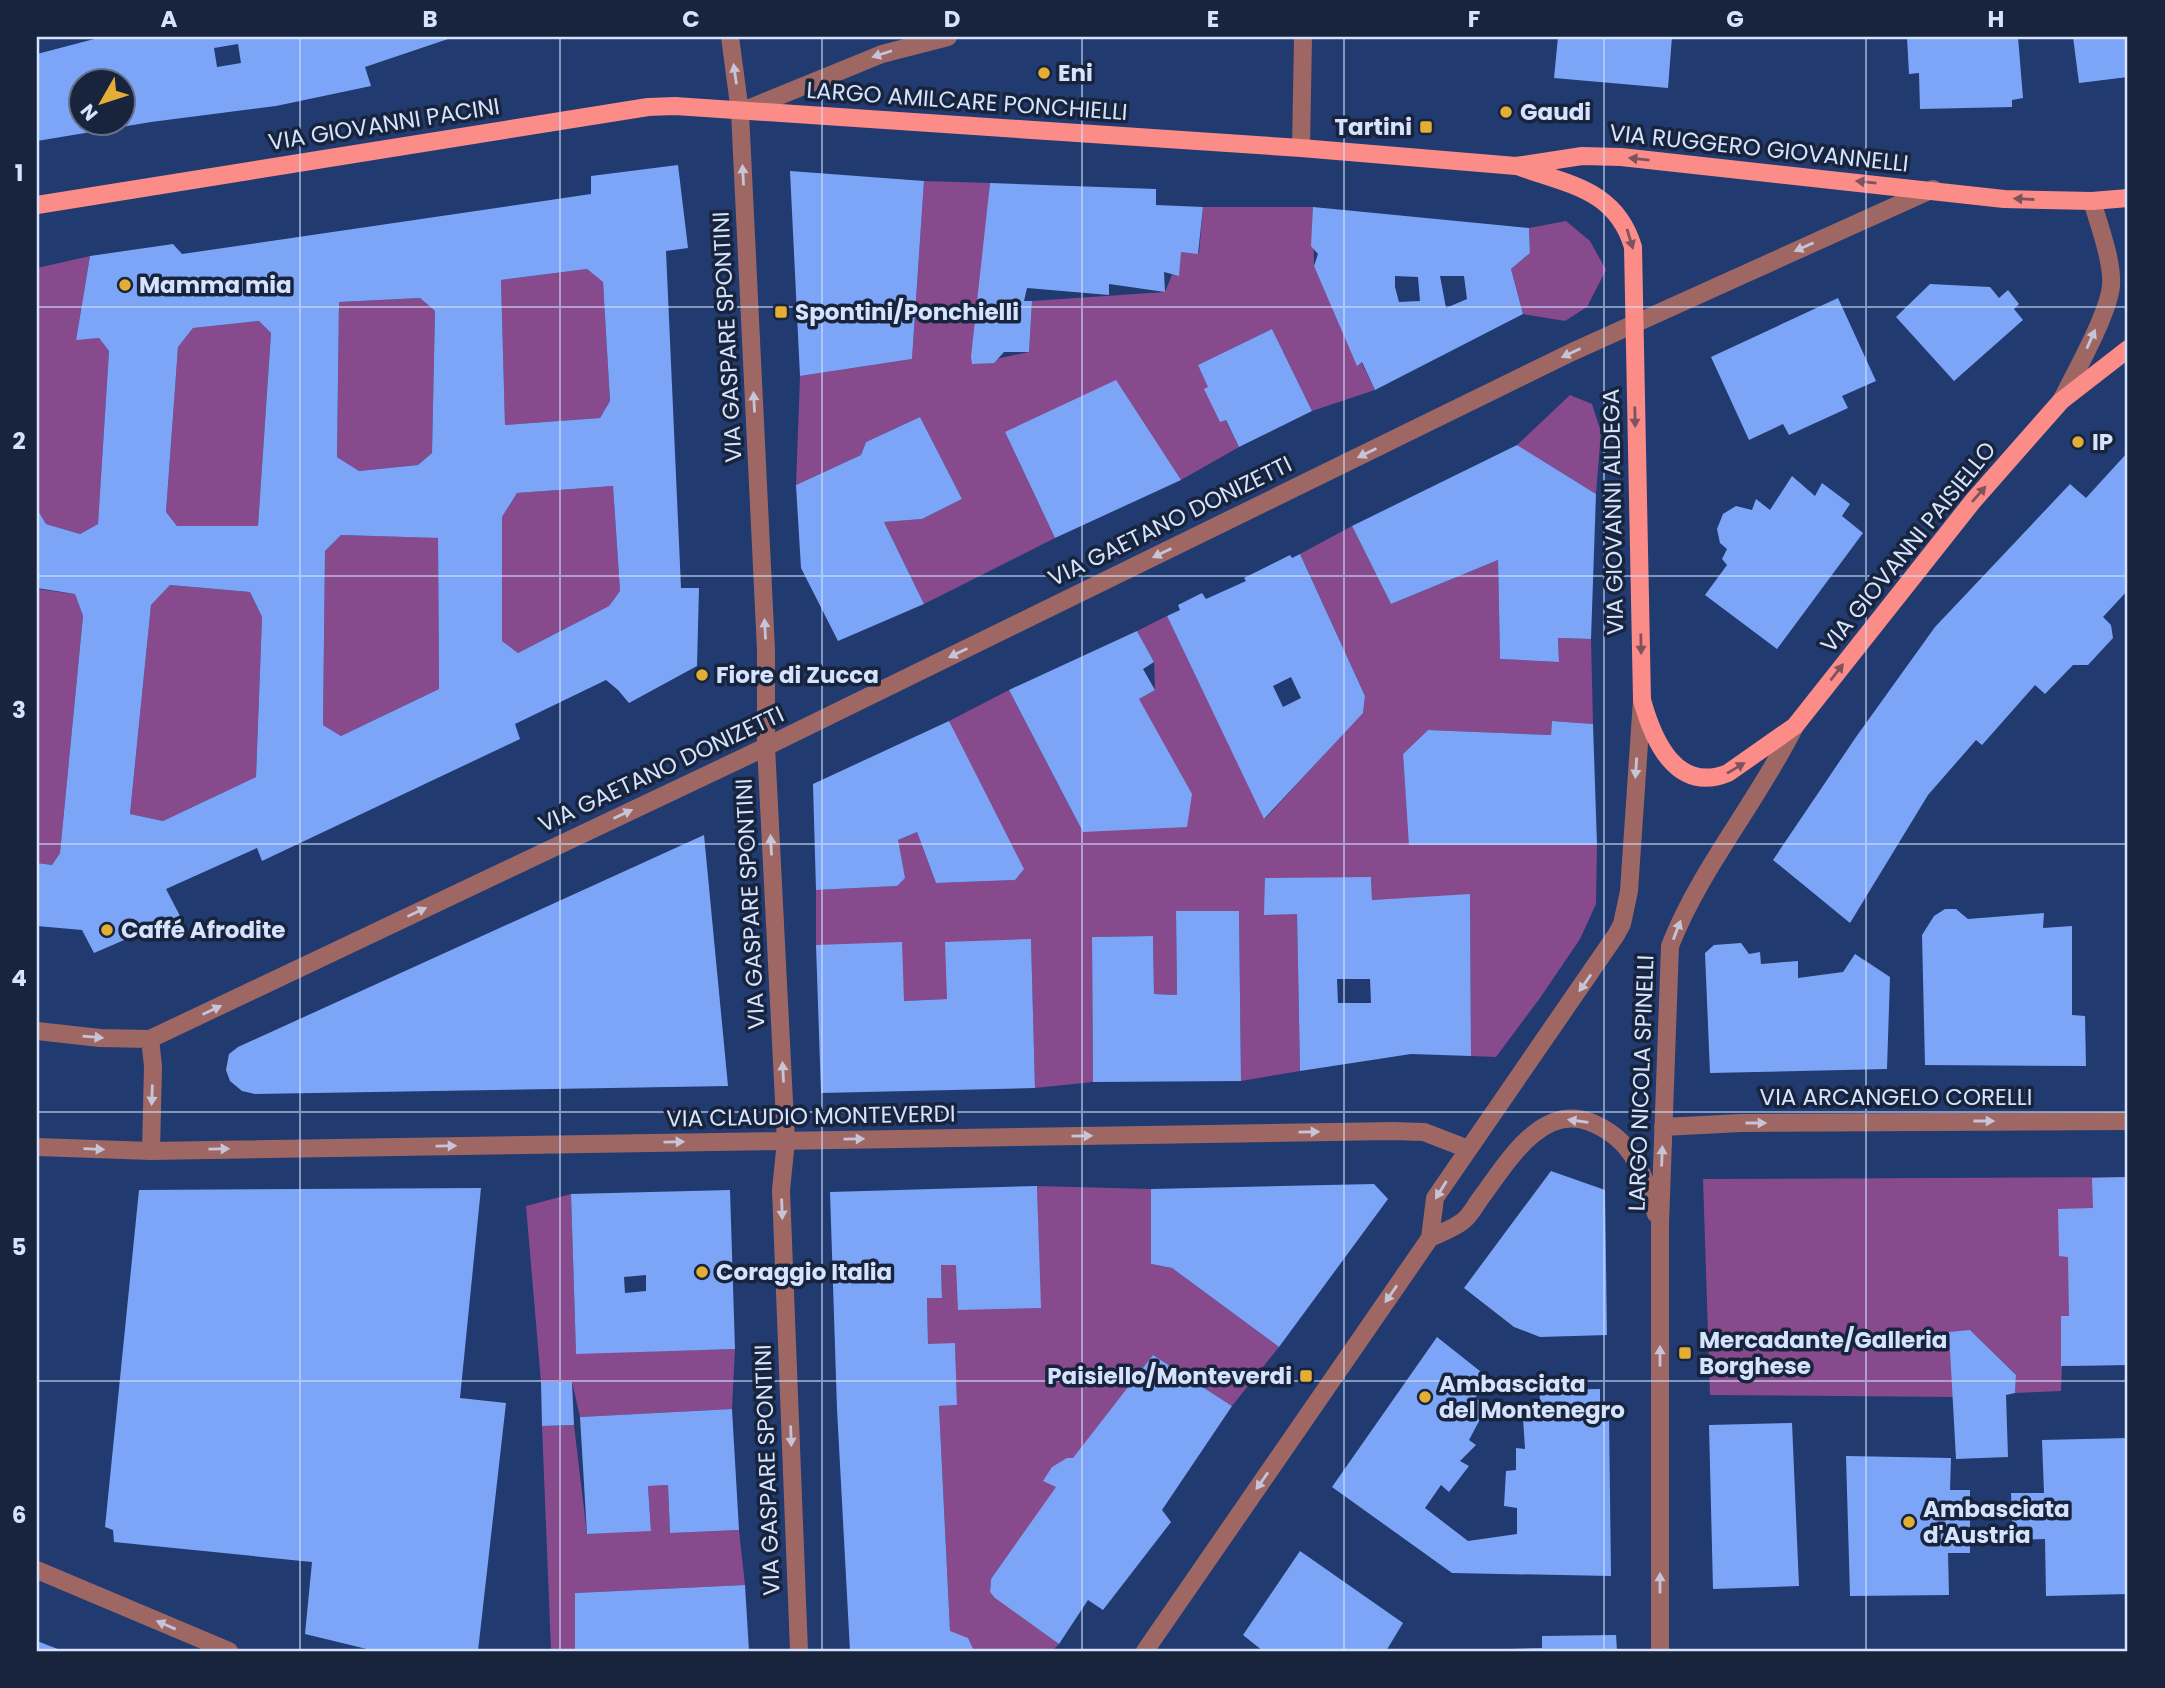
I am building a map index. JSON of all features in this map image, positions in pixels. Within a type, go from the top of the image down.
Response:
[{"type":"main road","name":"VIA GIOVANNI PACINI","points":[[37,205],[648,107],[702,107],[740,112]]},
{"type":"main road","name":"LARGO AMILCARE PONCHIELLI","points":[[740,112],[1301,148]]},
{"type":"main road","name":"VIA RUGGERO GIOVANNELLI","points":[[1301,148],[1516,166],[1582,156],[1620,157],[2004,198],[2092,201],[2128,198]]},
{"type":"main road","name":"VIA GIOVANNI ALDEGA","points":[[1516,166],[1597,197],[1619,216],[1633,247],[1642,699],[1648,722],[1665,754],[1678,768],[1696,778],[1716,778],[1738,768],[1795,726]]},
{"type":"main road","name":"VIA GIOVANNI PAISIELLO","points":[[1795,726],[1973,501],[2061,401],[2128,349]]},
{"type":"street","name":"VIA GASPARE SPONTINI","points":[[730,37],[740,112],[765,636],[766,746],[786,1141],[781,1190],[799,1651]]},
{"type":"street","name":"LARGO AMILCARE PONCHIELLI","points":[[740,112],[862,61],[948,37]]},
{"type":"street","points":[[1301,148],[1303,37]]},
{"type":"street","name":"VIA GAETANO DONIZETTI","points":[[37,1031],[100,1038],[150,1039],[766,746],[1633,324],[1933,189]]},
{"type":"street","name":"VIA GIOVANNI PAISIELLO","points":[[2061,401],[2091,341],[2111,287],[2110,272],[2092,201]]},
{"type":"street","name":"LARGO NICOLA SPINELLI","points":[[1468,1149],[1605,955],[1622,924],[1630,878],[1642,699]]},
{"type":"street","name":"LARGO NICOLA SPINELLI","points":[[1660,1651],[1660,1224],[1670,946],[1681,918],[1773,768],[1795,726]]},
{"type":"street","points":[[150,1039],[153,1066],[151,1151]]},
{"type":"street","points":[[1430,1238],[1463,1221],[1514,1153],[1535,1133],[1548,1124],[1569,1119],[1583,1120],[1600,1126],[1623,1141],[1640,1167],[1660,1224]]},
{"type":"street","name":"VIA ARCANGELO CORELLI","points":[[1663,1126],[1741,1123],[2128,1121]]},
{"type":"street","name":"VIA CLAUDIO MONTEVERDI","points":[[37,1147],[151,1151],[1408,1131],[1424,1132],[1468,1149]]},
{"type":"street","points":[[1145,1651],[1430,1238],[1435,1198],[1468,1149]]},
{"type":"street","points":[[37,1570],[229,1651]]},
{"type":"shaded area","points":[[924,181],[990,183],[973,364],[1029,352],[1032,301],[1165,292],[1181,252],[1199,253],[1203,207],[1313,207],[1314,266],[1375,390],[1312,411],[1272,329],[1198,365],[1239,447],[1181,480],[1005,432],[1055,538],[924,604],[884,522],[922,519],[962,499],[920,417],[866,442],[861,455],[796,485],[800,376],[912,359]]},
{"type":"shaded area","points":[[1566,221],[1590,241],[1606,270],[1587,307],[1565,321],[1523,314],[1511,269],[1530,253],[1529,228]]},
{"type":"shaded area","points":[[90,256],[76,339],[99,338],[109,351],[98,524],[80,534],[46,524],[38,511],[37,268]]},
{"type":"shaded area","points":[[587,269],[603,282],[610,401],[600,418],[505,425],[501,280]]},
{"type":"shaded area","points":[[420,298],[435,311],[432,453],[418,465],[359,471],[337,457],[339,302]]},
{"type":"shaded area","points":[[259,321],[271,333],[258,526],[177,526],[166,512],[178,347],[193,328]]},
{"type":"shaded area","points":[[1570,395],[1592,404],[1601,432],[1596,494],[1517,445]]},
{"type":"shaded area","points":[[613,486],[620,591],[609,606],[518,653],[502,641],[502,517],[517,493]]},
{"type":"shaded area","points":[[1352,526],[1391,604],[1498,560],[1500,659],[1559,662],[1558,638],[1591,639],[1593,724],[1552,721],[1551,735],[1428,730],[1403,754],[1410,845],[1597,845],[1596,904],[1580,939],[1496,1057],[1471,1056],[1470,895],[1372,900],[1371,877],[1297,914],[1300,1071],[1241,1081],[1239,911],[1176,912],[1177,995],[1154,994],[1153,936],[1092,937],[1093,1082],[1035,1088],[1031,940],[947,999],[904,1001],[816,945],[816,890],[896,886],[898,840],[917,832],[936,883],[1014,880],[949,721],[1009,690],[1083,832],[1139,699],[1155,690],[1154,662],[1137,631],[1167,616],[1265,819],[1363,712],[1365,696],[1300,554]]},
{"type":"shaded area","points":[[341,535],[438,538],[439,689],[341,736],[323,725],[325,551]]},
{"type":"shaded area","points":[[170,585],[250,592],[262,617],[256,777],[163,821],[130,814],[151,605]]},
{"type":"shaded area","points":[[37,589],[75,594],[83,616],[60,853],[52,865],[37,863]]},
{"type":"shaded area","points":[[2128,1177],[2128,1365],[2062,1366],[2061,1391],[2015,1393],[2016,1375],[1971,1331],[1950,1332],[1954,1397],[1710,1395],[1703,1179]]},
{"type":"shaded area","points":[[1037,1186],[1151,1189],[1151,1264],[1172,1268],[1279,1347],[1232,1406],[1153,1355],[991,1579],[990,1592],[1059,1644],[1052,1651],[969,1651],[950,1631],[939,1406],[957,1405],[955,1344],[928,1344],[927,1298],[942,1297],[941,1265],[956,1265],[1040,1308]]},
{"type":"shaded area","points":[[571,1194],[576,1353],[735,1349],[732,1409],[580,1417],[572,1382],[541,1382],[526,1206]]},
{"type":"shaded area","points":[[574,1425],[587,1534],[651,1530],[648,1486],[668,1485],[670,1533],[739,1530],[745,1585],[575,1593],[575,1651],[551,1651],[542,1426]]},
{"type":"building","points":[[102,37],[454,37],[365,67],[371,86],[276,106],[136,124],[136,66],[66,66],[67,136],[37,141],[37,54]],"holes":[[[238,44],[241,63],[217,67],[214,48]]]},
{"type":"building","points":[[1558,37],[1672,37],[1668,88],[1554,78]]},
{"type":"building","points":[[1907,37],[2018,37],[2023,98],[2012,100],[2012,107],[1920,109],[1919,73],[1909,74]]},
{"type":"building","points":[[2073,37],[2128,37],[2128,77],[2079,83]]},
{"type":"building","points":[[678,165],[688,248],[666,251],[681,588],[699,588],[697,666],[629,703],[606,680],[515,724],[520,739],[262,861],[257,848],[166,889],[180,916],[94,953],[82,930],[37,926],[37,863],[52,865],[60,853],[83,616],[75,594],[37,588],[37,509],[46,524],[80,534],[98,524],[109,351],[99,338],[76,340],[90,256],[173,244],[182,254],[591,194],[591,176]],"holes":[[[587,269],[603,282],[610,401],[600,418],[505,425],[501,280]],[[420,298],[435,311],[432,453],[418,465],[359,471],[337,457],[339,302]],[[259,321],[271,333],[258,526],[177,526],[166,512],[178,347],[193,328]],[[613,486],[620,591],[609,606],[518,653],[502,641],[502,517],[517,493]],[[341,535],[438,538],[439,689],[341,736],[323,725],[325,551]],[[170,585],[250,592],[262,617],[256,777],[163,821],[130,814],[151,605]]]},
{"type":"building","points":[[790,171],[924,181],[912,359],[800,376]]},
{"type":"building","points":[[990,183],[1156,189],[1156,205],[1203,207],[1198,254],[1181,252],[1179,276],[1164,272],[1165,292],[1109,284],[1109,295],[1027,288],[1024,301],[1032,301],[1029,352],[1004,352],[994,363],[972,364]]},
{"type":"building","points":[[1313,207],[1529,228],[1530,253],[1511,269],[1523,314],[1375,390],[1362,362],[1357,366],[1314,266],[1318,254],[1311,246]],"holes":[[[1395,276],[1418,277],[1420,301],[1399,302]],[[1440,276],[1464,276],[1467,299],[1446,308]]]},
{"type":"building","points":[[1930,284],[1990,287],[1999,298],[2008,290],[2019,304],[2014,309],[2023,320],[1954,381],[1896,317]]},
{"type":"building","points":[[1838,298],[1876,381],[1842,396],[1848,408],[1789,435],[1783,424],[1749,440],[1711,357]]},
{"type":"building","points":[[1272,329],[1312,411],[1239,447],[1226,420],[1220,422],[1204,389],[1208,387],[1198,365]]},
{"type":"building","points":[[1116,380],[1181,480],[1055,538],[1005,432]]},
{"type":"building","points":[[920,417],[962,499],[922,519],[884,522],[924,604],[838,641],[801,568],[796,485],[861,455],[866,442]]},
{"type":"building","points":[[1517,445],[1596,494],[1591,639],[1558,638],[1559,662],[1500,659],[1498,560],[1391,604],[1352,526]]},
{"type":"building","points":[[2128,452],[2128,590],[2103,617],[2111,625],[2113,638],[2088,665],[2073,665],[2045,694],[2035,685],[1982,745],[1976,740],[1928,795],[1850,923],[1773,860],[1935,627],[2070,484],[2086,498]]},
{"type":"building","points":[[1792,476],[1815,496],[1822,483],[1850,504],[1842,516],[1863,533],[1777,649],[1705,595],[1727,565],[1722,559],[1727,549],[1720,543],[1717,529],[1723,514],[1736,506],[1752,510],[1756,499],[1770,510]]},
{"type":"building","points":[[1300,554],[1365,696],[1363,713],[1264,819],[1167,616],[1180,610],[1178,605],[1202,593],[1206,599],[1246,581],[1244,578],[1290,555],[1292,558]],"holes":[[[1291,677],[1301,698],[1283,707],[1273,686]]]},
{"type":"building","points":[[1137,631],[1154,662],[1143,669],[1155,690],[1139,699],[1192,794],[1187,827],[1083,832],[1009,690]]},
{"type":"building","points":[[949,721],[1024,869],[1015,880],[936,883],[917,832],[898,840],[905,878],[897,886],[816,890],[813,784]]},
{"type":"building","points":[[1552,721],[1593,724],[1597,845],[1409,845],[1403,754],[1428,730],[1551,735]]},
{"type":"building","points":[[704,835],[728,1086],[255,1094],[242,1091],[230,1081],[226,1070],[229,1054],[238,1047]]},
{"type":"building","points":[[1371,877],[1372,900],[1470,894],[1471,1056],[1411,1054],[1300,1071],[1297,914],[1264,915],[1265,878]],"holes":[[[1337,979],[1370,979],[1371,1003],[1338,1003]]]},
{"type":"building","points":[[1945,909],[1956,909],[1968,919],[2044,913],[2043,928],[2072,926],[2072,1015],[2085,1016],[2086,1066],[1925,1065],[1922,935],[1934,916]]},
{"type":"building","points":[[1176,911],[1239,911],[1241,1081],[1093,1082],[1092,937],[1153,936],[1154,994],[1177,995]]},
{"type":"building","points":[[1031,939],[1035,1088],[821,1093],[816,945],[902,942],[904,1001],[947,999],[945,942]]},
{"type":"building","points":[[1741,943],[1749,954],[1760,952],[1761,964],[1798,961],[1798,978],[1843,972],[1855,954],[1890,977],[1887,1069],[1710,1073],[1705,953],[1714,945]]},
{"type":"building","points":[[1551,1171],[1605,1190],[1607,1335],[1540,1337],[1514,1327],[1464,1288]]},
{"type":"building","points":[[2126,1177],[2128,1365],[2061,1366],[2061,1316],[2069,1316],[2068,1257],[2059,1256],[2058,1209],[2093,1208],[2092,1178]]},
{"type":"building","points":[[1374,1184],[1388,1199],[1279,1347],[1172,1268],[1151,1264],[1151,1189]]},
{"type":"building","points":[[1037,1186],[1041,1308],[958,1310],[956,1265],[941,1265],[942,1298],[927,1298],[928,1344],[955,1343],[957,1405],[939,1406],[950,1631],[968,1638],[974,1651],[850,1651],[837,1409],[830,1192]]},
{"type":"building","points":[[481,1188],[460,1398],[506,1403],[478,1651],[375,1651],[305,1634],[312,1562],[114,1542],[113,1530],[105,1527],[139,1190]]},
{"type":"building","points":[[730,1190],[735,1349],[576,1354],[571,1194]],"holes":[[[646,1275],[646,1291],[625,1293],[624,1277]]]},
{"type":"building","points":[[1970,1330],[2016,1375],[2015,1393],[2006,1395],[2008,1457],[1956,1459],[1949,1332]]},
{"type":"building","points":[[1437,1337],[1490,1379],[1475,1398],[1487,1406],[1469,1440],[1476,1445],[1460,1461],[1469,1466],[1449,1492],[1441,1485],[1425,1508],[1468,1541],[1517,1534],[1517,1508],[1504,1506],[1506,1471],[1516,1470],[1516,1448],[1525,1449],[1523,1418],[1539,1418],[1540,1390],[1600,1389],[1600,1414],[1609,1414],[1611,1576],[1452,1573],[1332,1487]]},
{"type":"building","points":[[1153,1355],[1232,1406],[1162,1510],[1171,1522],[1103,1610],[1088,1600],[1059,1644],[995,1598],[990,1592],[991,1579],[1056,1487],[1043,1481],[1052,1467],[1067,1458],[1073,1458]]},
{"type":"building","points":[[541,1382],[572,1382],[574,1425],[542,1426]]},
{"type":"building","points":[[732,1409],[739,1530],[670,1533],[668,1485],[648,1486],[651,1531],[587,1534],[580,1417]]},
{"type":"building","points":[[1792,1423],[1799,1586],[1713,1589],[1709,1425]]},
{"type":"building","points":[[2128,1438],[2128,1594],[2046,1596],[2045,1539],[2013,1540],[2011,1493],[2044,1493],[2042,1440]]},
{"type":"building","name":"Ambasciata d'Austria","points":[[1846,1456],[1951,1458],[1950,1490],[1970,1490],[1970,1553],[1948,1553],[1949,1595],[1850,1596]]},
{"type":"building","points":[[1300,1551],[1403,1623],[1386,1651],[1263,1651],[1243,1635]]},
{"type":"building","points":[[745,1585],[749,1651],[575,1651],[575,1593]]},
{"type":"building","points":[[1616,1635],[1617,1651],[1510,1651],[1542,1648],[1542,1636]]},
{"type":"building","points":[[37,1641],[63,1651],[37,1651]]},
{"type":"place","name":"Eni","points":[[1044,73]]},
{"type":"place","name":"Gaudi","points":[[1506,112]]},
{"type":"place","name":"Tartini","points":[[1426,127]]},
{"type":"place","name":"Mamma mia","points":[[125,285]]},
{"type":"place","name":"Spontini/Ponchielli","points":[[781,312]]},
{"type":"place","name":"IP","points":[[2078,442]]},
{"type":"place","name":"Fiore di Zucca","points":[[702,675]]},
{"type":"place","name":"Caffé Afrodite","points":[[107,930]]},
{"type":"place","name":"Coraggio Italia","points":[[702,1272]]},
{"type":"place","name":"Mercadante/Galleria Borghese","points":[[1685,1353]]},
{"type":"place","name":"Paisiello/Monteverdi","points":[[1306,1376]]},
{"type":"place","name":"Ambasciata del Montenegro","points":[[1425,1397]]},
{"type":"place","name":"Ambasciata d'Austria","points":[[1909,1522]]}]
